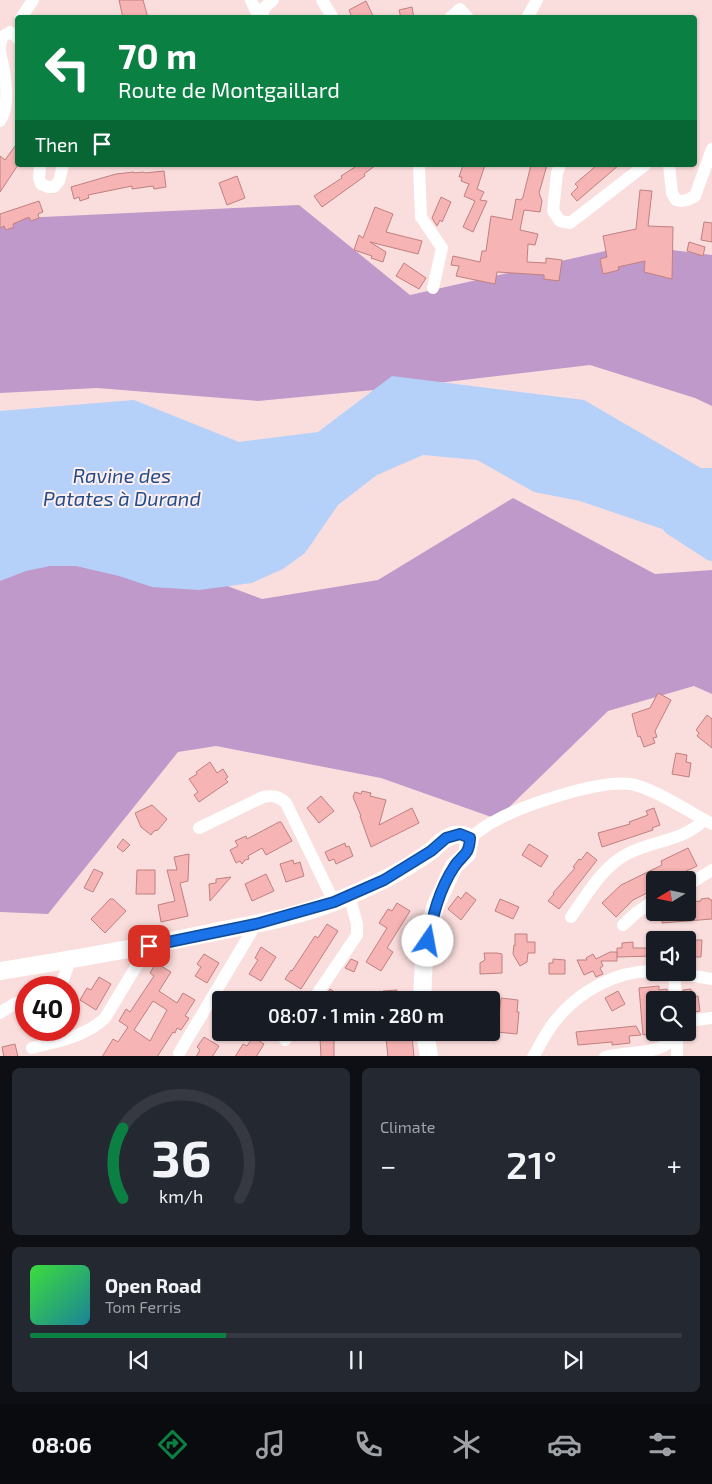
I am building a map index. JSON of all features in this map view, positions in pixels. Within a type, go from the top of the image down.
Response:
[{"type":"street","points":[[22,15],[33,0]]},
{"type":"street","points":[[251,0],[258,15]]},
{"type":"street","points":[[261,15],[264,8],[273,0]]},
{"type":"street","points":[[322,0],[331,15]]},
{"type":"street","points":[[530,15],[537,0]]},
{"type":"street","points":[[453,15],[460,9],[465,15]]},
{"type":"street","points":[[0,46],[2,38],[15,31]]},
{"type":"street","points":[[0,51],[6,87],[3,116],[0,121]]},
{"type":"street","points":[[669,167],[672,193],[676,200],[683,202],[689,200],[695,196],[712,149]]},
{"type":"street","points":[[40,167],[39,178],[41,184],[48,187],[54,186],[59,181],[62,167]]},
{"type":"street","points":[[419,167],[421,217],[442,248],[433,288]]},
{"type":"street","points":[[559,167],[553,211],[560,221],[570,223],[642,167]]},
{"type":"street","points":[[422,991],[424,957],[434,907],[454,866],[467,854],[470,838],[494,821],[575,791],[615,783],[631,784],[648,790],[708,822]]},
{"type":"street","points":[[199,828],[263,797],[274,796],[286,803],[342,899],[356,916],[357,934],[319,991]]},
{"type":"street","points":[[571,917],[615,861],[628,853],[682,836],[708,822]]},
{"type":"street","points":[[0,971],[149,946],[256,924],[342,899],[384,880],[431,851],[446,838],[460,834],[470,838]]},
{"type":"street","points":[[696,880],[712,870]]},
{"type":"street","points":[[623,925],[646,906]]},
{"type":"street","points":[[179,1052],[256,924]]},
{"type":"street","points":[[32,1048],[84,1034],[95,1027],[105,1018],[149,946]]},
{"type":"street","points":[[64,976],[70,960]]},
{"type":"street","points":[[533,1056],[555,1021],[575,1000],[601,984],[629,974],[646,971]]},
{"type":"street","points":[[696,976],[712,979]]},
{"type":"street","points":[[0,1013],[15,1004]]},
{"type":"street","points":[[696,1020],[712,1018]]},
{"type":"street","points":[[426,1041],[429,1056]]},
{"type":"street","points":[[605,1056],[665,1047],[673,1041]]},
{"type":"street","points":[[677,1041],[677,1056]]},
{"type":"shaded area","points":[[299,205],[410,295],[632,245],[712,255],[712,406],[695,398],[590,365],[395,388],[258,401],[97,388],[0,393],[0,219]]},
{"type":"shaded area","points":[[513,498],[655,574],[712,570],[712,694],[694,686],[608,711],[497,819],[381,778],[216,746],[178,752],[48,914],[0,912],[0,574],[60,523],[262,599],[378,580]]},
{"type":"water","name":"Ravine des Patates à Durand","points":[[392,376],[584,400],[701,468],[712,468],[712,546],[580,501],[534,492],[477,460],[423,455],[377,475],[338,505],[305,553],[283,569],[252,583],[199,590],[152,587],[119,576],[76,566],[50,566],[26,571],[0,581],[0,411],[134,400],[239,442],[318,432]]},
{"type":"building","points":[[119,0],[143,0],[147,15],[122,15]]},
{"type":"building","points":[[366,1],[373,15],[351,15],[349,10]]},
{"type":"building","points":[[412,7],[413,15],[400,15],[399,10]]},
{"type":"building","points":[[15,146],[15,167],[17,167],[0,192],[0,156],[5,160]]},
{"type":"building","points":[[355,167],[373,167],[364,174],[365,176],[322,207],[314,196],[342,178],[341,176]]},
{"type":"building","points":[[462,167],[484,167],[477,189],[484,192],[480,200],[487,201],[473,232],[463,227],[475,201],[464,196],[469,184],[461,181],[462,177],[459,177]]},
{"type":"building","points":[[530,167],[546,167],[539,193],[542,201],[540,212],[524,210],[520,230],[538,234],[535,245],[528,244],[527,262],[546,263],[546,258],[562,260],[559,281],[544,279],[544,275],[497,272],[495,284],[456,276],[459,266],[451,265],[453,256],[480,262],[482,251],[486,251],[491,216],[512,220],[516,199],[521,200]]},
{"type":"building","points":[[595,167],[617,167],[577,201],[571,194],[578,187],[575,184]]},
{"type":"building","points":[[164,171],[166,187],[154,189],[153,186],[132,189],[132,186],[88,195],[89,198],[80,201],[79,197],[74,199],[71,187],[116,174]]},
{"type":"building","points":[[237,176],[245,198],[227,205],[219,183]]},
{"type":"building","points":[[640,190],[652,191],[648,226],[673,227],[672,279],[644,272],[645,261],[618,267],[619,270],[603,274],[600,259],[607,257],[603,236],[636,229]]},
{"type":"building","points":[[441,197],[451,202],[442,222],[440,220],[437,226],[432,218]]},
{"type":"building","points":[[39,201],[43,212],[38,214],[39,218],[31,221],[29,217],[13,224],[14,227],[6,230],[4,226],[0,228],[0,214]]},
{"type":"building","points":[[375,207],[393,214],[386,232],[422,241],[418,254],[370,242],[386,252],[383,262],[354,250],[359,235],[363,238]]},
{"type":"building","points":[[704,222],[712,223],[712,242],[701,240]]},
{"type":"building","points":[[689,242],[705,247],[703,256],[687,251]]},
{"type":"building","points":[[404,263],[426,278],[419,289],[396,276]]},
{"type":"building","points":[[658,693],[671,700],[655,731],[657,737],[653,738],[655,743],[644,747],[640,736],[638,737],[632,714],[650,708]]},
{"type":"building","points":[[707,715],[712,719],[712,748],[697,736],[699,733],[696,730]]},
{"type":"building","points":[[676,753],[687,755],[686,762],[691,763],[689,777],[672,774]]},
{"type":"building","points":[[210,762],[217,773],[223,769],[228,777],[225,779],[228,782],[199,802],[194,795],[198,792],[189,779]]},
{"type":"building","points":[[362,791],[371,793],[370,796],[386,800],[379,825],[412,808],[419,823],[371,847],[353,797],[355,792],[361,794]]},
{"type":"building","points":[[321,796],[334,811],[319,823],[307,808]]},
{"type":"building","points":[[152,805],[167,819],[151,835],[141,827],[135,813]]},
{"type":"building","points":[[654,808],[660,825],[652,828],[653,830],[602,847],[598,833],[630,824],[629,822],[648,815],[646,811]]},
{"type":"building","points":[[281,822],[292,841],[266,855],[262,848],[248,856],[249,859],[245,860],[242,864],[240,861],[236,863],[230,850],[238,846],[235,841],[246,836],[247,839]]},
{"type":"building","points":[[123,839],[130,845],[123,852],[117,847]]},
{"type":"building","points":[[345,843],[346,847],[349,846],[353,856],[336,864],[334,859],[329,861],[325,852]]},
{"type":"building","points":[[529,844],[548,856],[541,867],[522,855]]},
{"type":"building","points":[[688,848],[697,866],[686,871],[650,871],[662,865],[661,861]]},
{"type":"building","points":[[587,852],[597,860],[559,909],[548,901],[575,868],[573,867],[579,859],[581,860]]},
{"type":"building","points":[[189,854],[188,881],[180,883],[188,916],[161,922],[158,905],[175,901],[167,870],[177,870],[174,857]]},
{"type":"building","points":[[293,860],[294,864],[300,862],[304,876],[286,882],[280,864]]},
{"type":"building","points":[[94,869],[103,873],[93,892],[84,888]]},
{"type":"building","points":[[137,870],[155,870],[155,894],[136,894]]},
{"type":"building","points":[[646,873],[646,894],[633,900],[616,917],[602,903],[621,885]]},
{"type":"building","points":[[266,874],[274,891],[252,901],[245,884]]},
{"type":"building","points":[[231,877],[210,901],[209,884],[216,883],[216,879]]},
{"type":"building","points":[[466,892],[476,900],[461,920],[448,909],[458,896],[461,899]]},
{"type":"building","points":[[709,898],[712,900],[712,919],[696,920],[696,901],[701,901],[701,899]]},
{"type":"building","points":[[110,899],[113,899],[126,911],[105,933],[91,919]]},
{"type":"building","points":[[500,899],[519,907],[513,919],[495,911]]},
{"type":"building","points":[[397,903],[410,911],[387,948],[393,952],[381,971],[366,962],[387,928],[379,923],[388,909],[392,911]]},
{"type":"building","points":[[662,921],[687,921],[662,923]]},
{"type":"building","points":[[327,924],[338,931],[301,989],[285,979],[315,936],[318,938]]},
{"type":"building","points":[[515,934],[527,934],[527,942],[535,942],[535,953],[528,953],[527,962],[520,966],[513,954]]},
{"type":"building","points":[[696,940],[702,940],[701,957],[696,957]]},
{"type":"building","points":[[633,942],[633,948],[646,948],[646,956],[617,957],[617,948],[622,948],[622,943]]},
{"type":"building","points":[[261,947],[276,957],[261,981],[249,974],[258,960],[255,958]]},
{"type":"building","points":[[610,952],[617,952],[617,961],[601,961],[603,966],[600,968],[603,974],[596,977],[593,971],[584,975],[577,960],[587,960],[586,958],[593,954],[596,959]]},
{"type":"building","points":[[484,953],[502,954],[502,973],[480,974],[480,963],[485,960]]},
{"type":"building","points":[[204,954],[219,963],[207,983],[195,976],[201,967],[197,964]]},
{"type":"building","points":[[351,959],[358,962],[354,972],[345,968]]},
{"type":"building","points":[[553,959],[565,960],[565,974],[549,974],[549,963],[553,963]]},
{"type":"building","points":[[156,963],[171,972],[159,991],[177,1003],[183,993],[195,1000],[185,1016],[189,1018],[181,1030],[177,1028],[175,1033],[173,1032],[158,1056],[103,1056],[113,1039],[118,1042],[128,1027],[119,1021],[126,1009],[130,1012],[154,976],[150,973]],"holes":[[[153,1001],[167,1010],[150,1041],[134,1030]]]},
{"type":"building","points":[[99,977],[111,984],[96,1010],[80,1000],[87,988],[91,990]]},
{"type":"building","points":[[659,986],[659,990],[667,989],[667,991],[646,991],[646,1034],[643,1035],[639,988]]},
{"type":"building","points":[[618,991],[625,1004],[612,1011],[605,998]]},
{"type":"building","points":[[696,996],[698,996],[700,1011],[696,1012]]},
{"type":"building","points":[[501,998],[518,1000],[517,1034],[500,1032]]},
{"type":"building","points":[[636,1026],[641,1035],[629,1036],[630,1043],[612,1045],[612,1042],[578,1045],[576,1032]]},
{"type":"building","points":[[204,1037],[219,1046],[213,1056],[197,1056],[200,1050],[197,1047]]},
{"type":"building","points":[[250,1041],[259,1041],[264,1044],[257,1056],[236,1056],[243,1044],[247,1046]]},
{"type":"building","points":[[320,1041],[334,1041],[334,1056],[321,1056]]},
{"type":"building","points":[[386,1041],[412,1041],[414,1056],[388,1056]]},
{"type":"building","points":[[15,1044],[18,1056],[4,1056],[2,1047]]},
{"type":"waterway","name":"Ravine des Patates à Durand","points":[[672,525],[712,551]]},
{"type":"route","points":[[149,946],[256,924],[334,902],[384,880],[431,851],[446,838],[460,834],[466,835],[470,838],[470,846],[467,854],[454,866],[434,907],[428,941]]}]
